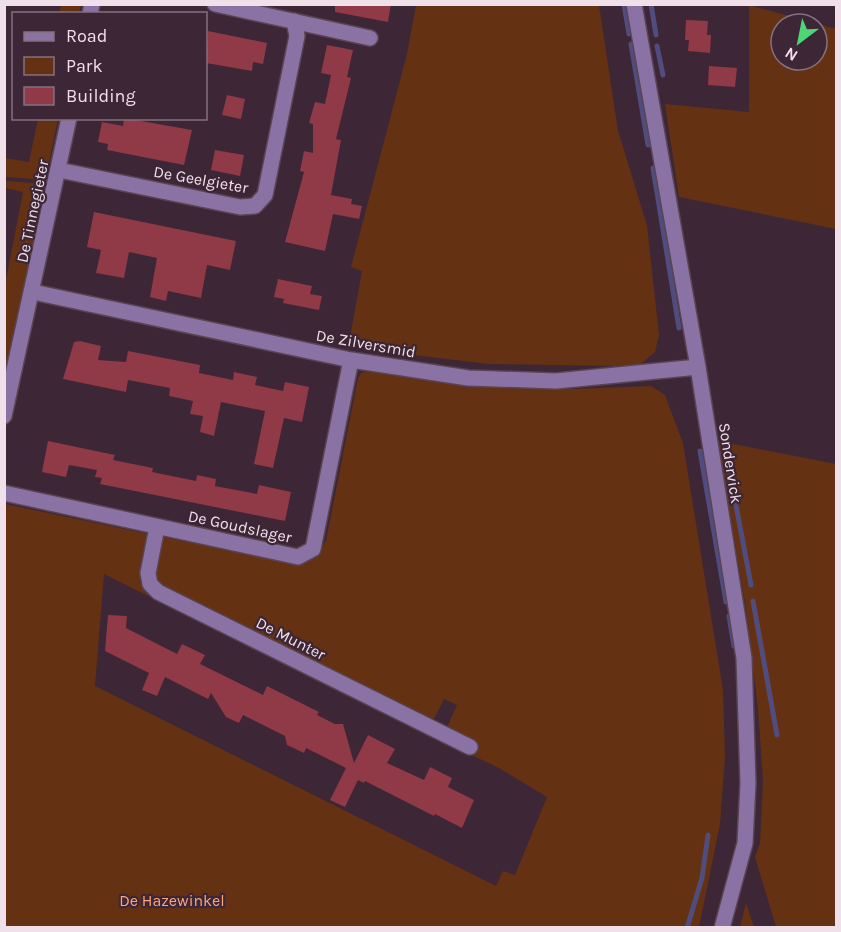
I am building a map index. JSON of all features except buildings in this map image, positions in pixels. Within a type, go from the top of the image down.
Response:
[{"type":"street","points":[[215,4],[370,38]]},
{"type":"street","name":"Sondervick","points":[[634,4],[698,367],[744,658],[748,783],[745,843],[722,927]]},
{"type":"street","name":"De Geelgieter","points":[[59,170],[240,207],[255,206],[265,195],[297,36],[294,21]]},
{"type":"street","name":"De Tinnegieter","points":[[4,416],[33,292],[69,120]]},
{"type":"street","name":"De Zilversmid","points":[[33,292],[351,360],[468,378],[556,381],[698,367]]},
{"type":"street","name":"De Goudslager","points":[[4,493],[298,557],[313,549],[351,360]]},
{"type":"street","name":"De Munter","points":[[157,527],[148,573],[150,584],[158,592],[470,747]]},
{"type":"green space","points":[[61,5],[81,5],[79,12],[59,12]]},
{"type":"green space","points":[[416,5],[599,5],[618,131],[647,225],[659,335],[655,352],[641,364],[615,366],[489,364],[405,354],[349,343],[362,271],[351,267],[407,54]]},
{"type":"green space","points":[[742,5],[749,5],[774,12],[769,12],[769,72],[829,72],[829,27],[836,29],[836,229],[679,197],[665,104],[749,112],[749,6]]},
{"type":"green space","points":[[38,120],[58,120],[47,173],[37,170],[34,179],[5,177],[5,158],[29,162]]},
{"type":"green space","points":[[5,181],[45,184],[5,382],[5,285],[23,192],[5,188]]},
{"type":"green space","name":"De Hazewinkel","points":[[371,370],[465,384],[570,389],[651,386],[665,395],[683,443],[723,690],[725,757],[720,824],[699,927],[5,928],[5,504],[149,534],[141,564],[141,581],[151,596],[186,615],[104,574],[95,686],[496,886],[503,871],[515,875],[547,797],[497,767],[467,753],[448,725],[457,705],[444,699],[435,717],[430,720],[158,584],[156,575],[163,537],[295,563],[306,562],[317,554],[326,541],[358,378],[361,373]]},
{"type":"green space","points":[[718,441],[836,464],[836,927],[776,927],[755,857],[760,843],[763,780],[758,709],[746,609]]},
{"type":"green space","points":[[746,903],[754,927],[740,927]]},
{"type":"waterway","points":[[624,4],[629,34]]},
{"type":"waterway","points":[[651,4],[656,35]]},
{"type":"waterway","points":[[631,44],[648,145]]},
{"type":"waterway","points":[[657,46],[663,75]]},
{"type":"waterway","points":[[653,168],[679,328]]},
{"type":"waterway","points":[[700,451],[726,602]]},
{"type":"waterway","points":[[729,468],[751,585]]},
{"type":"waterway","points":[[753,601],[777,735]]},
{"type":"waterway","points":[[729,616],[734,646]]},
{"type":"waterway","points":[[687,928],[702,878],[708,835]]}]
